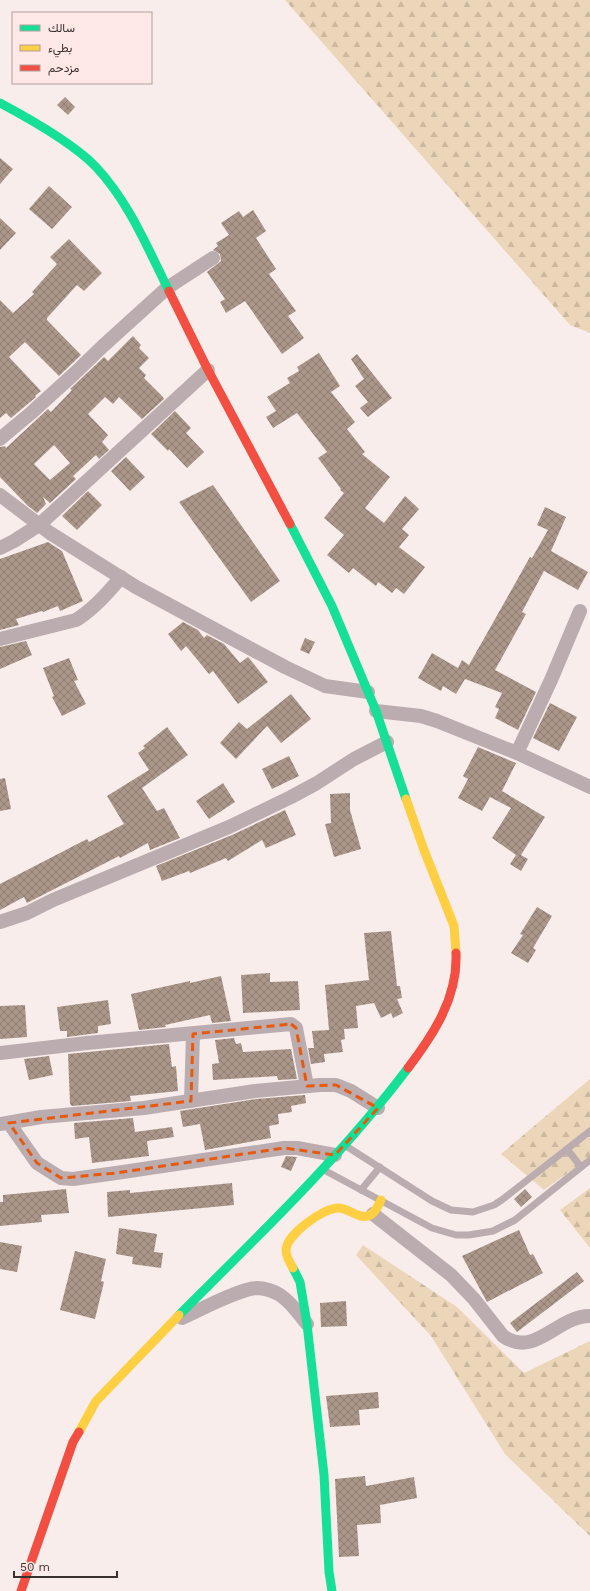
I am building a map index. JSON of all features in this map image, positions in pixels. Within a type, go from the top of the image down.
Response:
[{"type":"main road","points":[[0,103],[29,119],[79,152],[96,167],[114,189],[133,219],[208,370],[293,529],[332,606],[376,711],[424,850],[454,926],[456,956],[453,985],[444,1013],[430,1039],[378,1108],[322,1169],[96,1401],[73,1442],[21,1591]]},
{"type":"main road","points":[[332,1591],[329,1572],[324,1475],[307,1324],[300,1282],[286,1250],[289,1240],[329,1209],[341,1208],[366,1217],[373,1214],[381,1200]]},
{"type":"street","points":[[0,439],[32,413],[166,288],[213,258]]},
{"type":"street","points":[[0,548],[39,525],[208,370]]},
{"type":"street","points":[[0,494],[39,525],[136,587],[285,667],[326,686],[368,692]]},
{"type":"street","points":[[105,566],[107,594]]},
{"type":"street","points":[[0,639],[76,620],[83,616],[107,594],[121,576]]},
{"type":"street","points":[[107,594],[136,587]]},
{"type":"street","points":[[517,753],[542,700],[580,611]]},
{"type":"street","points":[[376,711],[422,716],[437,721],[517,753],[590,787]]},
{"type":"street","points":[[0,922],[28,913],[53,900],[229,827],[291,797],[317,783],[354,759],[387,742]]},
{"type":"street","points":[[0,1053],[87,1043],[291,1024],[296,1028],[307,1086]]},
{"type":"street","points":[[191,1101],[193,1034]]},
{"type":"street","points":[[4,1123],[41,1117],[144,1108],[255,1091],[307,1086],[336,1085],[351,1091],[378,1108]]},
{"type":"street","points":[[4,1123],[37,1163],[61,1178],[73,1179],[284,1148],[297,1148],[335,1155]]},
{"type":"street","points":[[373,1214],[455,1279],[474,1299],[503,1336],[508,1340],[515,1343],[528,1343],[570,1320],[583,1316],[590,1316]]},
{"type":"street","points":[[171,1323],[243,1291],[257,1288],[269,1290],[280,1295],[307,1324]]},
{"type":"lane","points":[[344,1144],[441,1207],[457,1211],[473,1212],[489,1208],[503,1200],[590,1131]]},
{"type":"lane","points":[[567,1149],[581,1167]]},
{"type":"lane","points":[[322,1169],[438,1230],[456,1235],[481,1234],[493,1231],[515,1220],[590,1160]]},
{"type":"lane","points":[[361,1190],[380,1167]]},
{"type":"highlighted area","points":[[291,1024],[296,1028],[307,1086],[336,1085],[378,1108],[335,1155],[284,1148],[116,1173],[61,1178],[37,1163],[9,1123],[191,1101],[193,1034]]},
{"type":"green space","points":[[285,0],[590,0],[590,333],[570,325]]},
{"type":"green space","points":[[590,1079],[590,1157],[544,1190],[501,1154]]},
{"type":"green space","points":[[590,1188],[590,1248],[560,1210]]},
{"type":"green space","points":[[363,1245],[457,1307],[524,1373],[590,1341],[590,1536],[505,1454],[431,1336],[356,1255]]},
{"type":"building","points":[[65,97],[75,107],[68,115],[57,105]]},
{"type":"building","points":[[0,158],[13,169],[0,184]]},
{"type":"building","points":[[49,186],[72,207],[52,229],[29,209]]},
{"type":"building","points":[[253,210],[266,231],[256,238],[276,269],[269,274],[296,311],[288,316],[304,338],[282,354],[245,301],[226,313],[220,302],[225,299],[207,272],[221,261],[220,254],[213,250],[218,246],[216,243],[229,235],[221,223],[239,211],[243,217]]},
{"type":"building","points":[[0,218],[16,233],[0,250]]},
{"type":"building","points":[[69,239],[102,273],[84,291],[77,285],[47,318],[47,320],[81,355],[59,376],[25,342],[9,357],[41,391],[11,418],[6,413],[0,418],[0,300],[13,313],[34,294],[32,292],[57,264],[50,257]]},
{"type":"building","points":[[133,336],[141,345],[139,348],[149,358],[139,368],[146,375],[144,378],[164,399],[142,419],[119,397],[113,404],[105,397],[88,414],[108,435],[102,442],[109,450],[99,459],[96,455],[73,476],[76,479],[50,503],[43,497],[46,504],[37,513],[27,505],[0,477],[0,447],[5,446],[6,448],[48,409],[51,412],[72,390],[70,389],[104,357],[108,361]],"holes":[[[54,445],[70,463],[50,480],[34,464]]]},
{"type":"building","points":[[319,353],[340,386],[331,392],[355,422],[347,429],[365,452],[362,454],[390,477],[365,508],[384,523],[405,496],[419,509],[402,529],[409,535],[399,547],[425,567],[404,594],[396,588],[392,593],[378,582],[376,586],[353,568],[349,573],[327,555],[344,535],[324,518],[344,493],[340,490],[341,489],[318,458],[327,452],[297,413],[273,428],[266,417],[276,411],[267,397],[290,383],[287,378],[299,371],[297,367]]},
{"type":"building","points":[[357,354],[392,398],[368,417],[360,408],[368,402],[355,386],[364,379],[351,359]]},
{"type":"building","points":[[175,411],[191,428],[186,433],[204,452],[187,468],[169,449],[168,451],[151,434]]},
{"type":"building","points":[[126,457],[145,477],[130,491],[111,471]]},
{"type":"building","points":[[213,485],[280,581],[251,602],[179,502]]},
{"type":"building","points":[[88,491],[102,505],[77,530],[62,516]]},
{"type":"building","points":[[545,507],[566,517],[551,551],[588,572],[578,590],[544,571],[522,612],[526,614],[495,670],[536,692],[518,730],[495,718],[499,709],[495,707],[502,693],[465,679],[456,694],[443,686],[441,691],[418,678],[432,653],[458,668],[462,660],[469,665],[530,557],[532,558],[548,530],[537,525]]},
{"type":"building","points":[[48,542],[62,551],[83,601],[60,611],[58,606],[43,612],[42,611],[16,619],[19,625],[0,630],[0,559]]},
{"type":"building","points":[[183,622],[198,630],[204,638],[207,635],[224,644],[240,663],[248,657],[268,682],[238,704],[213,671],[209,674],[186,646],[181,651],[168,634]]},
{"type":"building","points":[[305,638],[315,642],[309,654],[300,650]]},
{"type":"building","points":[[26,641],[32,655],[0,669],[0,647]]},
{"type":"building","points":[[69,658],[78,680],[74,681],[86,704],[62,716],[52,697],[54,696],[43,668]]},
{"type":"building","points":[[291,694],[311,719],[281,743],[267,726],[236,759],[220,743],[239,722],[247,729]]},
{"type":"building","points":[[550,703],[577,717],[559,751],[533,738]]},
{"type":"building","points":[[167,727],[188,755],[142,788],[157,811],[164,808],[180,838],[150,850],[148,843],[120,858],[119,856],[27,903],[24,897],[0,910],[0,884],[87,839],[89,842],[124,824],[107,796],[149,770],[138,753],[145,748],[143,746]]},
{"type":"building","points":[[478,747],[516,763],[502,791],[545,817],[521,855],[528,859],[521,871],[510,864],[516,855],[492,838],[511,808],[490,797],[482,811],[458,798],[468,779],[463,776]]},
{"type":"building","points":[[289,756],[299,776],[272,789],[262,769]]},
{"type":"building","points":[[5,778],[11,809],[0,811],[0,779]]},
{"type":"building","points":[[223,783],[235,802],[209,819],[196,801]]},
{"type":"building","points":[[350,793],[350,810],[361,849],[334,857],[325,824],[331,823],[330,794]]},
{"type":"building","points":[[285,810],[296,835],[266,848],[262,840],[228,861],[226,858],[190,873],[189,871],[162,881],[156,866],[232,835]]},
{"type":"building","points":[[537,907],[552,916],[533,948],[536,950],[528,963],[511,953],[523,935],[520,934]]},
{"type":"building","points":[[391,931],[397,986],[400,986],[402,998],[397,999],[403,1013],[393,1018],[391,1013],[381,1018],[374,1003],[356,1006],[358,1028],[344,1029],[345,1039],[341,1040],[343,1052],[324,1054],[325,1062],[311,1064],[308,1048],[314,1048],[312,1031],[329,1030],[325,985],[369,980],[364,933]]},
{"type":"building","points":[[270,973],[270,982],[298,981],[300,1010],[243,1013],[241,975]]},
{"type":"building","points":[[221,976],[231,1021],[212,1023],[210,1015],[165,1025],[166,1027],[139,1030],[131,994]]},
{"type":"building","points":[[108,1000],[111,1024],[98,1026],[98,1033],[67,1037],[67,1031],[60,1031],[57,1007]]},
{"type":"building","points":[[25,1005],[27,1037],[0,1039],[0,1006]]},
{"type":"building","points":[[234,1038],[236,1044],[241,1043],[243,1052],[291,1049],[297,1079],[278,1080],[277,1076],[213,1080],[212,1064],[219,1063],[215,1040]]},
{"type":"building","points":[[169,1044],[172,1067],[176,1066],[178,1091],[130,1096],[131,1101],[72,1106],[70,1104],[68,1054]]},
{"type":"building","points":[[49,1056],[53,1075],[29,1080],[24,1059]]},
{"type":"building","points":[[305,1095],[306,1103],[291,1106],[292,1112],[278,1114],[279,1124],[269,1126],[271,1138],[205,1150],[200,1124],[183,1127],[180,1111],[256,1099]]},
{"type":"building","points":[[133,1118],[135,1132],[172,1127],[174,1137],[147,1141],[149,1156],[92,1163],[89,1137],[75,1139],[74,1123]]},
{"type":"building","points":[[286,1156],[297,1157],[291,1171],[281,1167]]},
{"type":"building","points":[[232,1183],[234,1205],[108,1217],[107,1192],[130,1190],[130,1193]]},
{"type":"building","points":[[66,1189],[69,1213],[41,1215],[42,1222],[0,1226],[0,1202],[3,1202],[3,1195]]},
{"type":"building","points":[[525,1189],[532,1197],[521,1207],[514,1199]]},
{"type":"building","points":[[119,1228],[157,1234],[154,1252],[163,1253],[161,1268],[132,1264],[133,1257],[116,1254]]},
{"type":"building","points":[[519,1230],[530,1255],[533,1254],[543,1273],[487,1302],[462,1256]]},
{"type":"building","points":[[0,1242],[22,1246],[17,1272],[0,1269]]},
{"type":"building","points":[[75,1251],[106,1259],[101,1281],[104,1282],[95,1319],[60,1310]]},
{"type":"building","points":[[577,1272],[584,1281],[517,1332],[510,1323]]},
{"type":"building","points":[[346,1301],[347,1326],[321,1327],[320,1303]]},
{"type":"building","points":[[378,1392],[379,1408],[359,1410],[360,1425],[330,1427],[326,1396]]},
{"type":"building","points":[[365,1476],[366,1486],[414,1477],[417,1498],[380,1505],[381,1523],[357,1525],[359,1556],[339,1557],[335,1479]]},
{"type":"traffic: fast","points":[[0,103],[63,140],[76,149],[96,167],[118,195],[137,226],[169,291]]},
{"type":"traffic: fast","points":[[290,524],[332,606],[376,711],[406,799]]},
{"type":"traffic: fast","points":[[179,1315],[298,1196],[355,1133],[408,1068]]},
{"type":"traffic: fast","points":[[293,1268],[300,1282],[307,1324],[324,1475],[329,1572],[332,1591]]},
{"type":"traffic: slow","points":[[406,799],[454,926],[456,953]]},
{"type":"traffic: slow","points":[[293,1268],[288,1260],[286,1250],[292,1237],[307,1223],[324,1212],[339,1208],[364,1217],[368,1216],[374,1212],[381,1200]]},
{"type":"traffic: slow","points":[[79,1432],[96,1401],[179,1315]]},
{"type":"traffic: jam","points":[[169,291],[208,370],[290,524]]},
{"type":"traffic: jam","points":[[408,1068],[435,1029],[442,1015],[453,985],[456,970],[456,953]]},
{"type":"traffic: jam","points":[[21,1591],[73,1442],[79,1432]]}]
